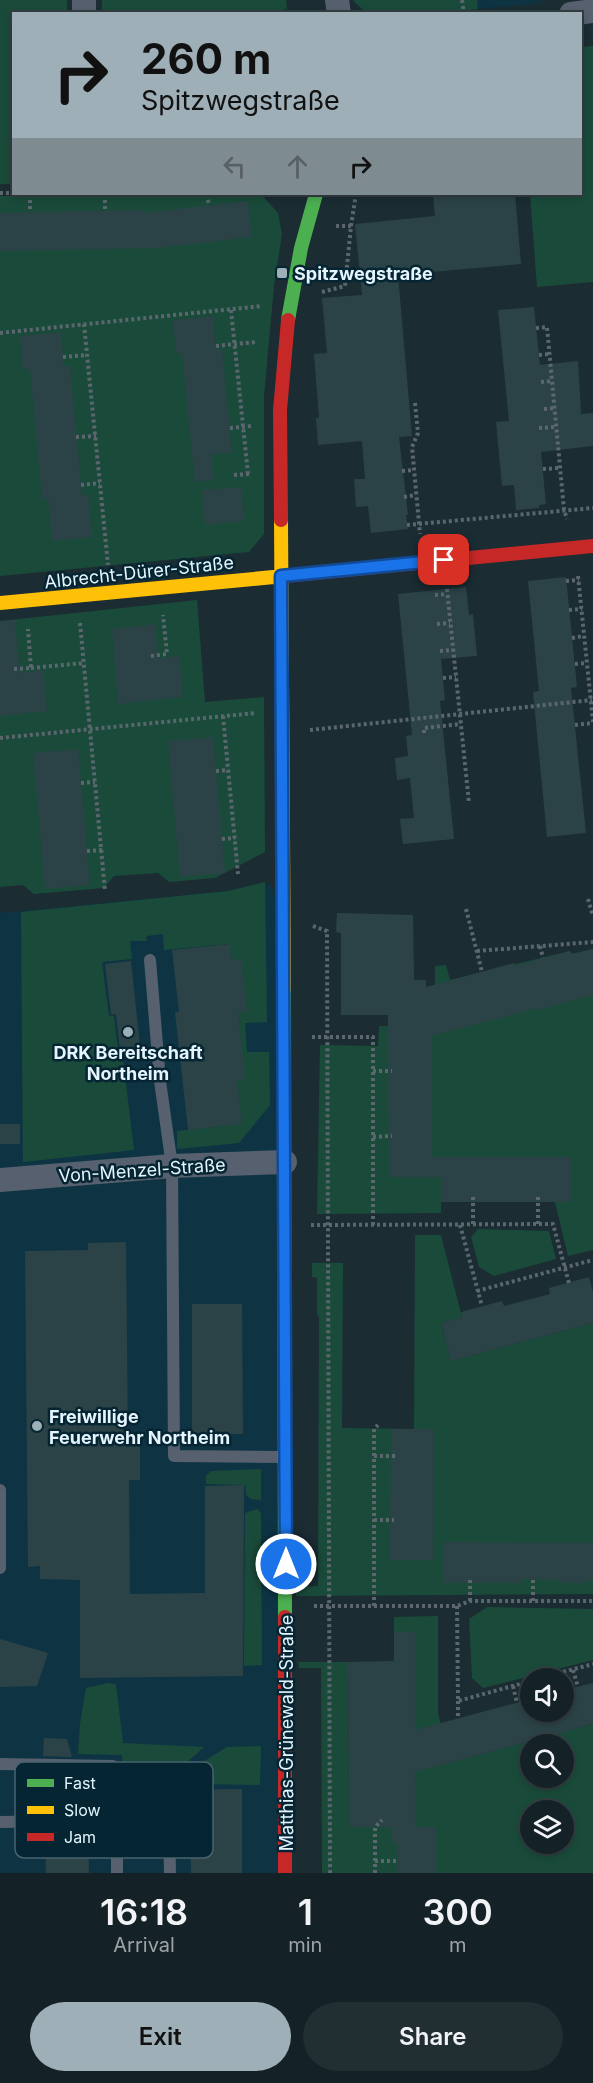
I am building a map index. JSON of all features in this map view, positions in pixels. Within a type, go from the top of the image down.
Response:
[{"type":"street","name":"Matthias-Grünewald-Straße","points":[[285,1873],[284,917],[279,423],[283,344],[289,301],[306,226],[316,195]]},
{"type":"street","points":[[281,576],[593,546]]},
{"type":"street","name":"Albrecht-Dürer-Straße","points":[[0,603],[281,576]]},
{"type":"street","name":"Von-Menzel-Straße","points":[[0,1180],[172,1166],[285,1162]]},
{"type":"lane","points":[[150,960],[160,1081],[172,1166],[174,1456],[285,1457]]},
{"type":"lane","points":[[0,1490],[0,1568]]},
{"type":"lane","points":[[0,1764],[15,1764]]},
{"type":"lane","points":[[0,1822],[15,1822]]},
{"type":"lane","points":[[170,1858],[170,1873]]},
{"type":"path","points":[[30,195],[30,212]]},
{"type":"path","points":[[105,195],[105,211]]},
{"type":"path","points":[[207,195],[209,205]]},
{"type":"path","points":[[0,333],[272,305],[345,286],[356,195]]},
{"type":"path","points":[[306,226],[351,226]]},
{"type":"path","points":[[231,310],[248,474]]},
{"type":"path","points":[[84,324],[111,592]]},
{"type":"path","points":[[216,346],[269,341],[283,344]]},
{"type":"path","points":[[539,355],[549,354]]},
{"type":"path","points":[[63,357],[87,355]]},
{"type":"path","points":[[541,382],[552,381]]},
{"type":"path","points":[[415,403],[418,433],[412,447],[423,562]]},
{"type":"path","points":[[544,409],[554,408]]},
{"type":"path","points":[[539,428],[556,427]]},
{"type":"path","points":[[76,437],[96,436]]},
{"type":"path","points":[[543,470],[560,468]]},
{"type":"path","points":[[402,471],[414,470]]},
{"type":"path","points":[[81,485],[100,483]]},
{"type":"path","points":[[405,496],[416,495]]},
{"type":"path","points":[[407,525],[593,508]]},
{"type":"path","points":[[444,560],[469,803]]},
{"type":"path","points":[[566,581],[579,580]]},
{"type":"path","points":[[151,656],[167,654],[161,587]]},
{"type":"path","points":[[435,595],[447,594]]},
{"type":"path","points":[[77,596],[105,891]]},
{"type":"path","points":[[25,601],[31,668]]},
{"type":"path","points":[[569,610],[582,609]]},
{"type":"path","points":[[437,624],[450,623]]},
{"type":"path","points":[[572,638],[584,636]]},
{"type":"path","points":[[440,651],[453,650]]},
{"type":"path","points":[[14,669],[84,663]]},
{"type":"path","points":[[575,664],[587,663]]},
{"type":"path","points":[[443,678],[456,676]]},
{"type":"path","points":[[282,732],[593,700]]},
{"type":"path","points":[[0,738],[282,711]]},
{"type":"path","points":[[223,716],[238,874]]},
{"type":"path","points":[[575,725],[593,723]]},
{"type":"path","points":[[424,734],[424,728],[461,724]]},
{"type":"path","points":[[216,771],[228,770]]},
{"type":"path","points":[[81,783],[95,782]]},
{"type":"path","points":[[222,839],[235,838]]},
{"type":"path","points":[[87,851],[102,850]]},
{"type":"path","points":[[588,899],[593,916]]},
{"type":"path","points":[[466,909],[482,972]]},
{"type":"path","points":[[284,917],[327,931],[330,1873]]},
{"type":"path","points":[[477,951],[593,942]]},
{"type":"path","points":[[540,946],[543,958]]},
{"type":"path","points":[[284,1037],[373,1037],[373,1225]]},
{"type":"path","points":[[373,1071],[392,1071]]},
{"type":"path","points":[[373,1137],[392,1137]]},
{"type":"path","points":[[473,1197],[473,1225]]},
{"type":"path","points":[[538,1197],[538,1224]]},
{"type":"path","points":[[285,1226],[553,1224],[569,1283]]},
{"type":"path","points":[[460,1225],[482,1306]]},
{"type":"path","points":[[477,1291],[593,1260]]},
{"type":"path","points":[[374,1606],[374,1429],[378,1425]]},
{"type":"path","points":[[374,1456],[395,1456]]},
{"type":"path","points":[[374,1520],[394,1520]]},
{"type":"path","points":[[470,1579],[470,1601]]},
{"type":"path","points":[[533,1580],[533,1601]]},
{"type":"path","points":[[286,1606],[457,1606],[470,1601],[593,1601]]},
{"type":"path","points":[[457,1606],[458,1719]]},
{"type":"path","points":[[574,1670],[593,1664]]},
{"type":"path","points":[[574,1673],[578,1687]]},
{"type":"path","points":[[458,1701],[520,1684]]},
{"type":"path","points":[[513,1686],[517,1703]]},
{"type":"path","points":[[375,1873],[375,1827],[382,1820]]},
{"type":"path","points":[[375,1861],[398,1861]]},
{"type":"shaded area","points":[[477,0],[541,0],[541,3],[478,9]]},
{"type":"shaded area","points":[[265,882],[278,893],[279,1873],[0,1873],[0,913],[228,891]]},
{"type":"green space","points":[[0,0],[67,0],[67,12],[12,12],[12,184],[0,184]]},
{"type":"green space","points":[[102,0],[286,0],[287,9],[281,12],[102,12]]},
{"type":"green space","points":[[353,0],[477,0],[478,9],[452,12],[365,12]]},
{"type":"green space","points":[[593,46],[593,282],[537,287],[530,195],[582,195],[582,47]]},
{"type":"green space","points":[[262,195],[278,213],[282,234],[274,286],[264,396],[264,534],[249,552],[0,576],[0,196]]},
{"type":"green space","points":[[197,600],[205,702],[264,697],[265,852],[215,878],[169,882],[158,873],[114,876],[104,888],[34,894],[23,885],[0,887],[0,621]]},
{"type":"green space","points":[[265,882],[267,1022],[245,1023],[247,1052],[269,1052],[270,1105],[239,1143],[177,1149],[177,1131],[241,1124],[237,1080],[238,1013],[246,1012],[231,960],[229,944],[164,950],[163,934],[146,936],[147,941],[130,941],[132,959],[102,962],[109,1016],[114,1016],[118,1050],[122,1051],[134,1150],[23,1162],[21,912],[228,891]]},
{"type":"green space","points":[[593,949],[593,1250],[568,1256],[555,1202],[571,1202],[570,1157],[441,1157],[441,1213],[317,1214],[320,1045],[378,1046],[379,1026],[435,1027],[435,966],[446,965],[450,980],[570,951],[572,954]]},
{"type":"green space","points":[[478,1229],[549,1231],[556,1259],[494,1276],[479,1267],[471,1237]]},
{"type":"green space","points":[[415,1235],[441,1235],[462,1317],[441,1323],[451,1361],[593,1323],[593,1594],[296,1596],[296,1587],[318,1586],[319,1316],[317,1315],[317,1278],[312,1277],[312,1263],[343,1263],[342,1428],[414,1429]]},
{"type":"green space","points":[[261,1469],[261,1500],[251,1499],[246,1495],[245,1485],[206,1484],[206,1476],[211,1471]]},
{"type":"green space","points":[[258,1509],[261,1513],[262,1665],[244,1666],[245,1513]]},
{"type":"green space","points":[[487,1607],[593,1609],[593,1660],[562,1668],[520,1668],[520,1679],[483,1688],[472,1678],[469,1619]]},
{"type":"green space","points":[[438,1616],[438,1714],[441,1724],[437,1766],[520,1744],[520,1788],[574,1788],[574,1734],[556,1734],[593,1724],[593,1873],[322,1873],[321,1668],[299,1668],[298,1662],[348,1662],[349,1827],[415,1827],[415,1632],[394,1632],[394,1617]]},
{"type":"green space","points":[[108,1683],[116,1684],[123,1743],[204,1747],[187,1762],[122,1762],[122,1755],[78,1754],[86,1688]]},
{"type":"green space","points":[[261,1746],[260,1785],[213,1784],[213,1762],[203,1762],[227,1747]]},
{"type":"building","points":[[433,195],[515,195],[521,264],[398,275],[412,436],[399,437],[408,529],[371,533],[368,506],[356,507],[354,479],[365,479],[362,441],[318,445],[316,418],[319,418],[314,354],[327,353],[322,298],[362,295],[355,224],[435,216]]},
{"type":"building","points":[[248,201],[252,237],[159,248],[0,251],[0,213],[143,210],[143,213]]},
{"type":"building","points":[[534,307],[540,365],[578,361],[581,414],[593,413],[593,446],[541,452],[546,504],[539,505],[539,508],[516,510],[514,485],[502,486],[496,422],[509,421],[498,310]]},
{"type":"building","points":[[213,316],[216,350],[222,349],[232,453],[211,454],[213,480],[195,482],[182,353],[176,353],[173,320]]},
{"type":"building","points":[[61,332],[64,366],[70,366],[82,495],[88,494],[92,537],[52,541],[48,498],[42,499],[30,369],[23,370],[20,336]]},
{"type":"building","points":[[241,487],[244,521],[205,525],[202,490]]},
{"type":"building","points":[[566,577],[577,687],[571,688],[586,833],[547,837],[533,692],[539,691],[528,581]]},
{"type":"building","points":[[466,587],[469,615],[473,614],[477,656],[441,659],[445,700],[440,701],[454,839],[403,844],[400,819],[414,818],[410,778],[397,780],[395,758],[408,756],[406,736],[412,735],[398,594]]},
{"type":"building","points":[[15,620],[20,673],[43,670],[47,711],[0,716],[0,621]]},
{"type":"building","points":[[155,624],[158,659],[179,656],[183,697],[118,704],[112,629]]},
{"type":"building","points":[[213,737],[225,873],[180,877],[168,741]]},
{"type":"building","points":[[78,749],[90,885],[45,889],[33,753]]},
{"type":"building","points":[[337,913],[413,915],[414,980],[426,980],[426,987],[514,963],[515,966],[570,951],[571,954],[593,949],[593,995],[432,1036],[432,1157],[571,1157],[571,1202],[441,1202],[441,1177],[389,1177],[388,1015],[341,1015],[341,933],[336,932]]},
{"type":"building","points":[[230,944],[231,960],[241,959],[247,1012],[238,1013],[245,1079],[237,1080],[242,1124],[188,1130],[175,1012],[179,1012],[172,950]]},
{"type":"building","name":"DRK Bereitschaft Northeim","points":[[131,961],[140,1046],[120,1050],[116,1014],[111,1015],[105,964]]},
{"type":"building","points":[[0,1124],[20,1124],[20,1144],[0,1144]]},
{"type":"building","points":[[126,1242],[128,1441],[140,1441],[140,1480],[129,1480],[130,1594],[205,1593],[205,1486],[244,1485],[243,1676],[80,1678],[80,1580],[40,1579],[40,1566],[28,1567],[25,1251],[88,1250],[88,1243]]},
{"type":"building","points":[[589,1277],[593,1292],[593,1323],[451,1361],[441,1323],[462,1317],[461,1312],[502,1301],[504,1306],[550,1294],[549,1288]]},
{"type":"building","points":[[192,1304],[242,1304],[243,1434],[192,1434]]},
{"type":"building","points":[[391,1429],[433,1429],[433,1560],[390,1560]]},
{"type":"building","points":[[443,1542],[593,1543],[593,1580],[586,1580],[586,1583],[521,1579],[521,1583],[443,1583]]},
{"type":"building","points":[[394,1632],[415,1632],[415,1730],[520,1702],[520,1722],[574,1722],[574,1688],[593,1683],[593,1724],[556,1734],[520,1734],[520,1744],[415,1772],[416,1827],[436,1827],[436,1873],[397,1873],[397,1843],[391,1843],[391,1827],[349,1827],[348,1662],[394,1661]]},
{"type":"building","points":[[0,1639],[48,1653],[37,1686],[0,1687]]},
{"type":"building","points":[[44,1738],[67,1739],[72,1757],[43,1756]]},
{"type":"building","points":[[213,1789],[242,1789],[242,1873],[191,1873],[191,1858],[213,1858]]},
{"type":"building","points":[[46,1858],[89,1858],[89,1873],[46,1873]]},
{"type":"traffic: fast","points":[[288,320],[301,248],[316,195]]},
{"type":"traffic: fast","points":[[284,989],[285,1617]]},
{"type":"traffic: slow","points":[[281,520],[284,989]]},
{"type":"traffic: slow","points":[[0,603],[284,576]]},
{"type":"traffic: jam","points":[[281,520],[280,410],[288,320]]},
{"type":"traffic: jam","points":[[284,576],[593,546]]},
{"type":"traffic: jam","points":[[285,1617],[285,1873]]},
{"type":"place","name":"Spitzwegstraße","points":[[282,273]]},
{"type":"place","name":"DRK Bereitschaft Northeim","points":[[128,1032]]},
{"type":"place","name":"Freiwillige Feuerwehr Northeim","points":[[37,1426]]},
{"type":"route","points":[[286,1564],[281,576],[444,560]]}]
